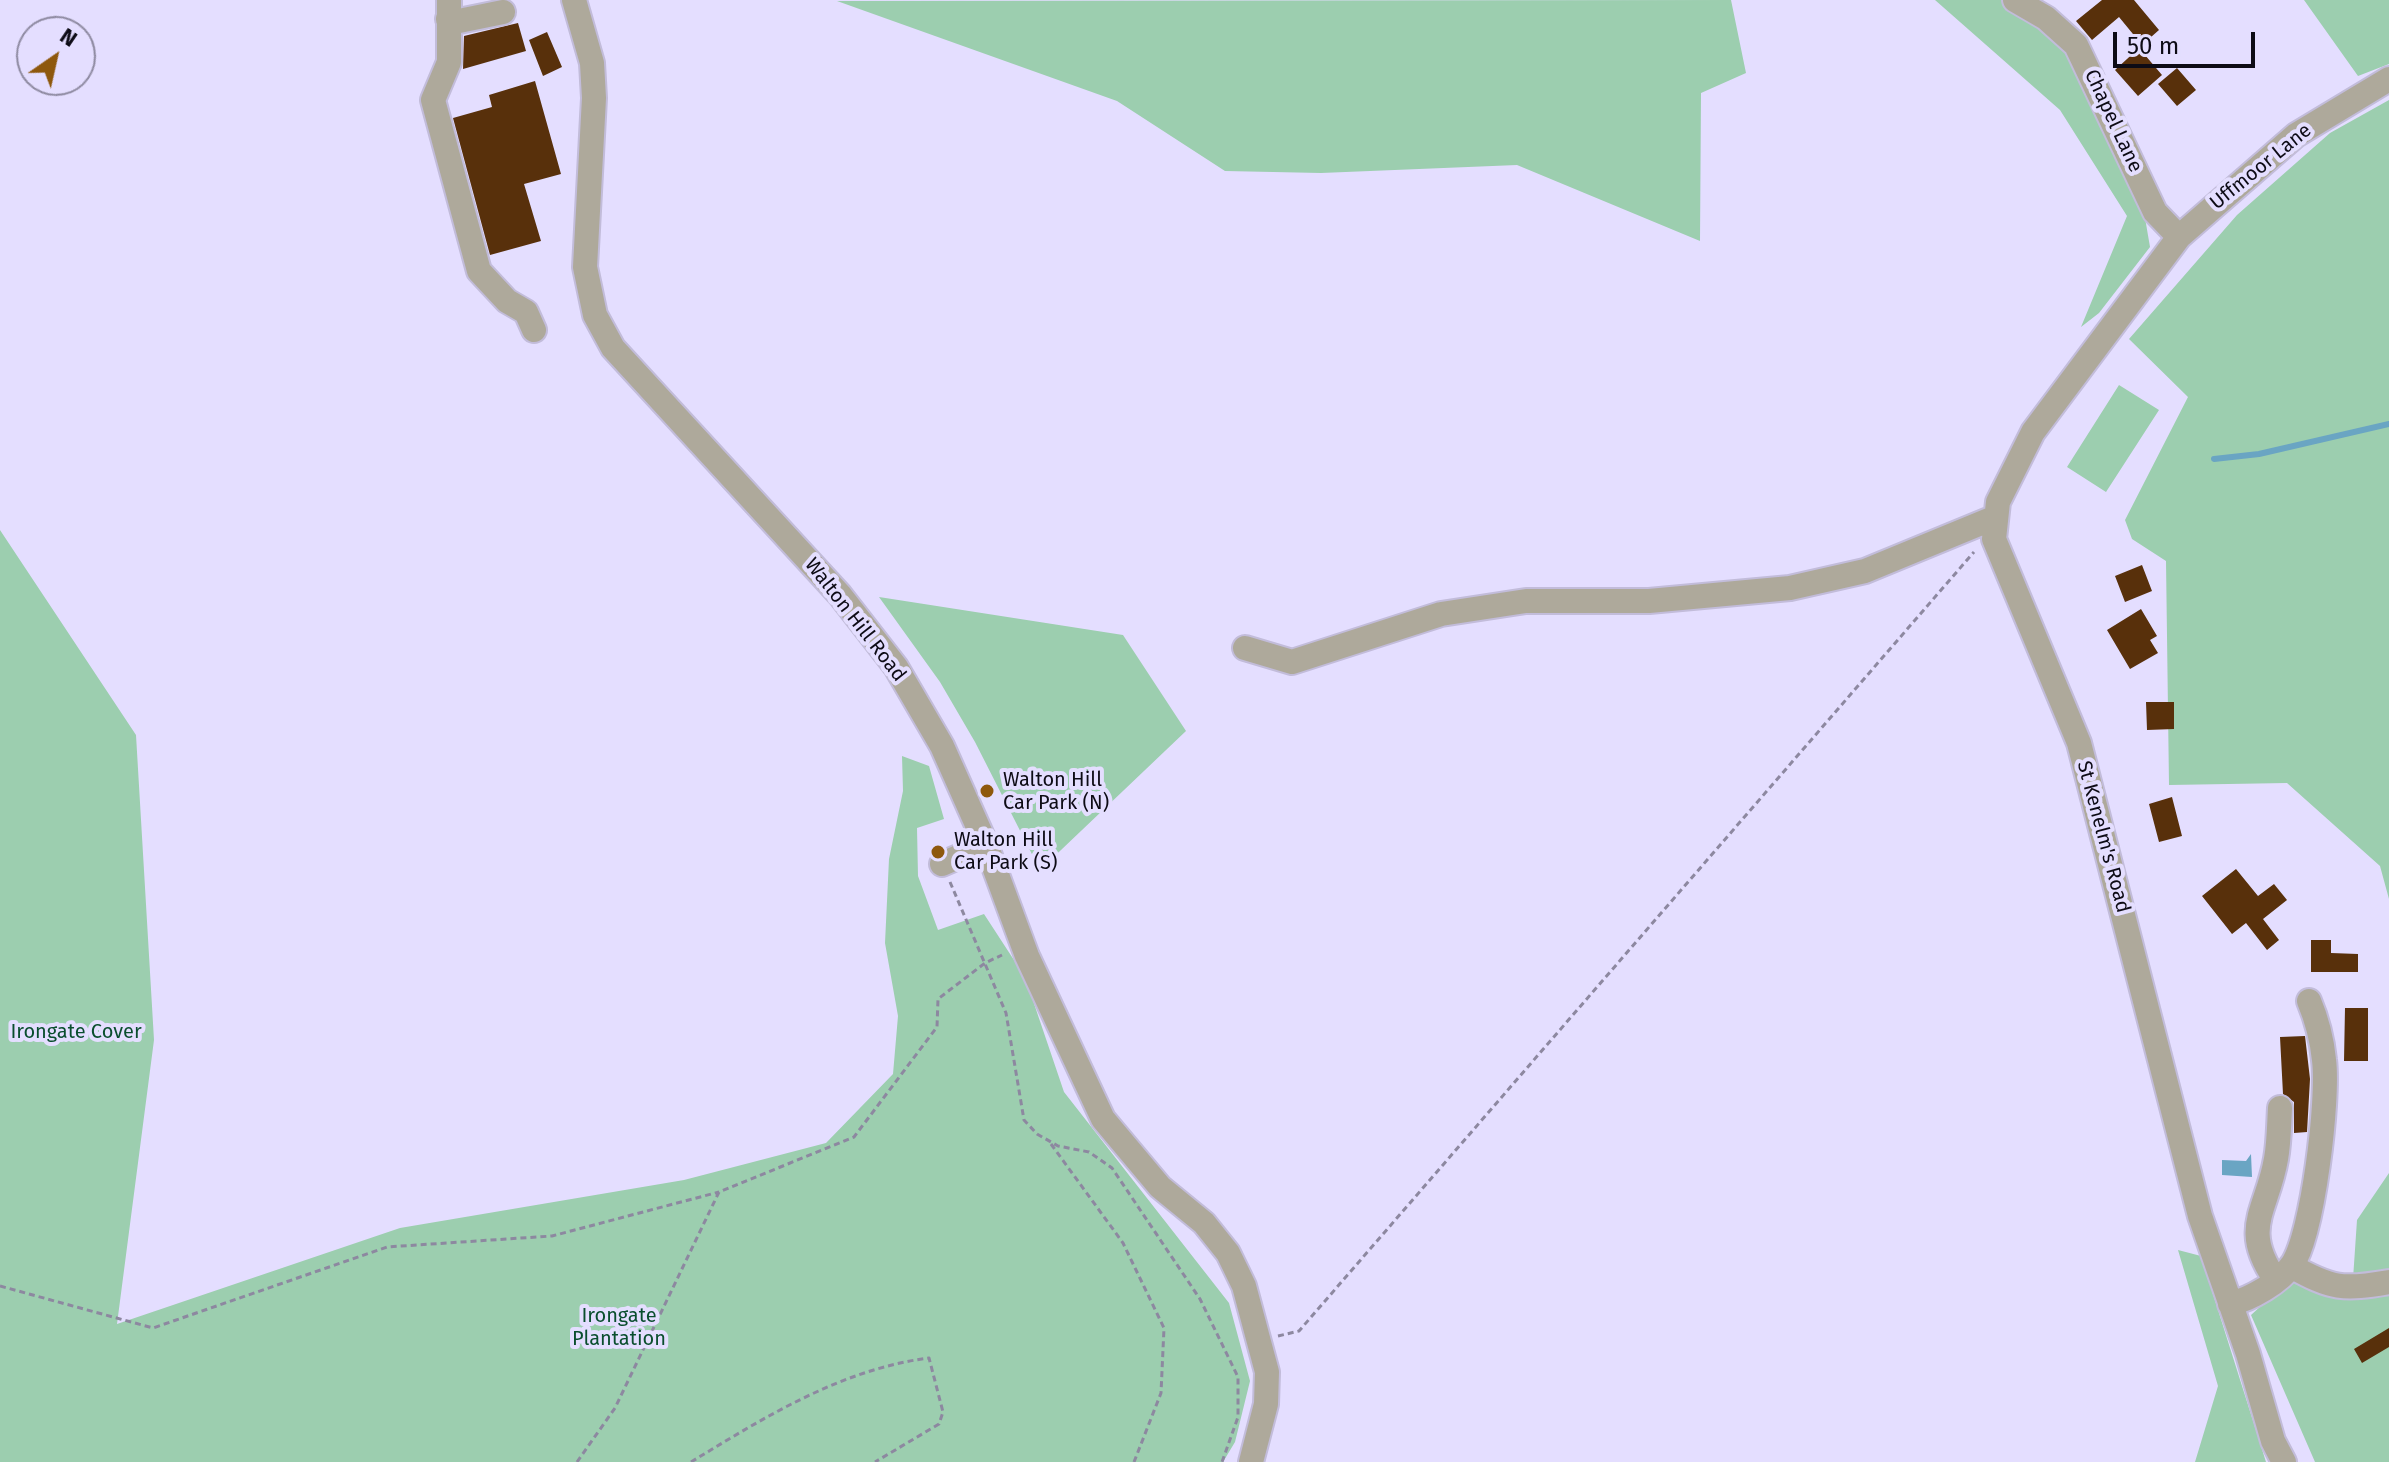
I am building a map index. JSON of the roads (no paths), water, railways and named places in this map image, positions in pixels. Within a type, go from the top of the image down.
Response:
[{"type":"street","name":"Walton Hill Road","points":[[574,0],[586,32],[593,74],[585,267],[595,315],[613,348],[840,595],[896,667],[942,746],[986,845],[1027,956],[1103,1119],[1160,1187],[1204,1223],[1228,1253],[1244,1286],[1267,1372],[1266,1404],[1251,1462]]},
{"type":"street","name":"Chapel Lane","points":[[2015,0],[2046,18],[2076,45],[2155,212],[2179,237]]},
{"type":"street","points":[[448,10],[459,21],[503,12]]},
{"type":"street","points":[[448,10],[449,62],[433,100],[479,271],[507,301],[526,312],[534,330]]},
{"type":"street","name":"Uffmoor Lane","points":[[2179,237],[2296,135],[2389,79]]},
{"type":"street","points":[[1245,648],[1292,662],[1441,614],[1526,601],[1649,601],[1790,588],[1865,571],[1995,528],[1998,502],[2033,432],[2161,257],[2179,237]]},
{"type":"street","name":"St Kenelm's Road","points":[[1995,528],[2079,743],[2200,1216],[2273,1441],[2284,1462]]},
{"type":"street","points":[[942,864],[986,845]]},
{"type":"street","points":[[2230,1304],[2252,1296],[2283,1272],[2306,1232],[2321,1126],[2325,1063],[2309,1001]]},
{"type":"street","points":[[2280,1108],[2276,1160],[2256,1225],[2258,1252],[2283,1272],[2326,1285],[2359,1288],[2389,1282]]},
{"type":"water","points":[[2251,1154],[2252,1177],[2222,1175],[2222,1160],[2246,1161]]},
{"type":"waterway","points":[[2214,459],[2259,454],[2389,424]]},
{"type":"place","name":"Walton Hill Car Park (N)","points":[[987,791]]},
{"type":"place","name":"Walton Hill Car Park (S)","points":[[938,852]]},
{"type":"park label","name":"Irongate Cover","points":[[76,1032]]},
{"type":"park label","name":"Irongate Plantation","points":[[619,1328]]}]
